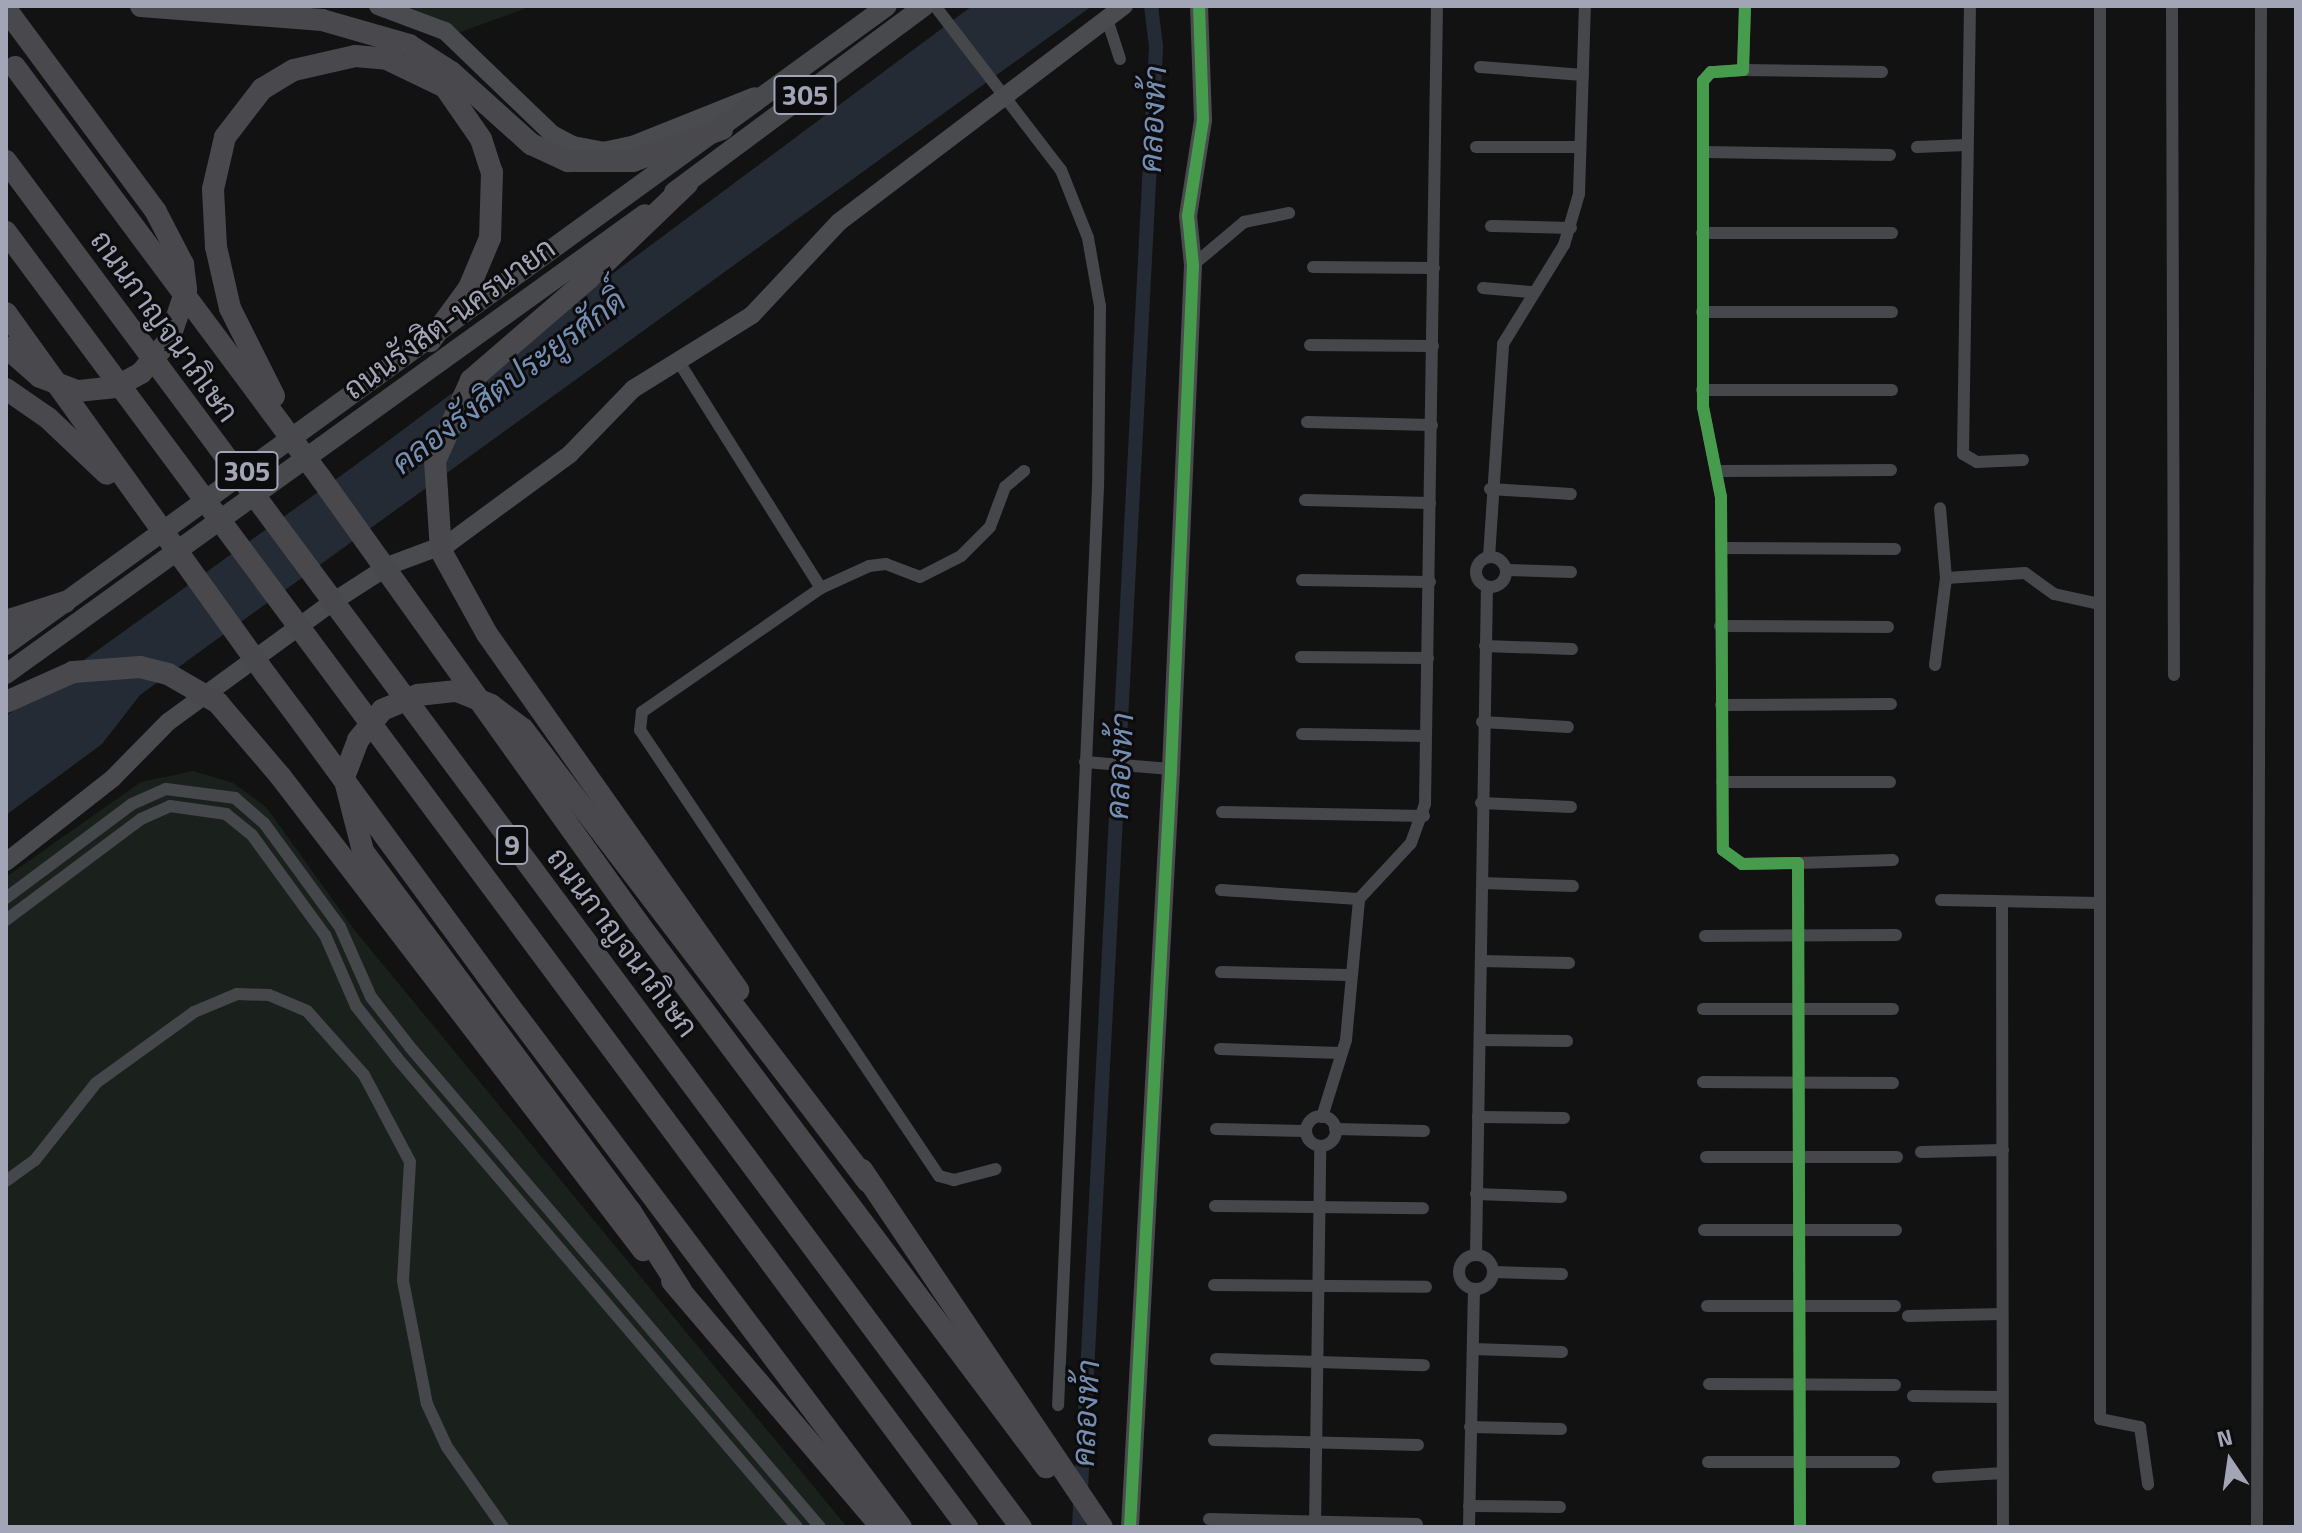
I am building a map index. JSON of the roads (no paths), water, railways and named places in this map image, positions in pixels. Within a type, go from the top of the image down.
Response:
[{"type":"highway","points":[[141,6],[322,20],[409,45],[451,72],[531,144],[568,161],[633,161],[722,129]]},
{"type":"highway","points":[[6,9],[156,212],[183,264],[186,290],[169,340],[141,373],[116,387],[77,391],[40,377],[6,347]]},
{"type":"highway","points":[[320,477],[250,354],[230,308],[216,247],[213,189],[225,137],[262,89],[294,70],[355,56],[387,59],[445,87],[481,139],[492,172],[490,238],[469,288],[430,341]]},
{"type":"highway","points":[[10,61],[320,477],[639,924],[1091,1527]]},
{"type":"highway","name":"ถนนกาญจนาภิเษก","points":[[6,161],[1021,1527]]},
{"type":"highway","points":[[687,184],[588,279],[471,380],[435,461],[433,505],[441,551],[487,634],[868,1182],[1102,1527]]},
{"type":"highway","name":"9","points":[[6,232],[967,1527]]},
{"type":"highway","points":[[6,313],[177,553],[852,1477],[881,1527]]},
{"type":"highway","points":[[6,389],[102,467],[177,553]]},
{"type":"highway","points":[[6,621],[65,602]]},
{"type":"highway","points":[[6,702],[73,672],[140,667],[168,674],[218,703],[281,777],[615,1220],[901,1527]]},
{"type":"highway","points":[[681,1290],[631,1212],[363,851],[344,777],[358,740],[382,710],[418,695],[457,691],[491,705],[523,729],[868,1182]]},
{"type":"main road","name":"ถนนรังสิต-นครนายก","points":[[6,645],[786,83],[887,6]]},
{"type":"main road","name":"ถนนรังสิต-นครนายก","points":[[6,674],[687,184],[938,9]]},
{"type":"street","points":[[378,6],[445,31],[552,134],[603,151],[786,83]]},
{"type":"street","points":[[6,862],[113,778],[168,722],[365,580],[449,543],[570,454],[633,389],[752,315],[839,222],[1000,95],[1124,6]]},
{"type":"street","points":[[1130,1527],[1193,265],[1188,216],[1203,120],[1199,6]]},
{"type":"street","points":[[1216,1129],[1306,1131],[1322,1117],[1348,1029],[1348,975],[1359,899],[1411,843],[1424,816],[1437,6]]},
{"type":"street","points":[[1562,1274],[1493,1272],[1476,1255],[1482,722],[1487,587],[1476,570],[1489,557],[1497,366],[1510,325],[1571,228],[1580,147],[1585,6]]},
{"type":"street","points":[[1743,70],[1745,6]]},
{"type":"street","points":[[1970,6],[1963,454],[1977,462],[2023,460]]},
{"type":"street","points":[[2100,6],[2100,1419],[2140,1427],[2148,1484]]},
{"type":"street","points":[[2172,6],[2174,675]]},
{"type":"street","points":[[2257,1527],[2261,6]]},
{"type":"street","points":[[938,9],[1000,95],[1061,170],[1096,271],[1100,444],[1091,763],[1058,1405]]},
{"type":"street","points":[[1107,19],[1120,59]]},
{"type":"street","points":[[1480,67],[1583,75]]},
{"type":"street","points":[[1882,72],[1743,70],[1711,72],[1703,81],[1702,390],[1719,471],[1722,782],[1726,855],[1742,864],[1893,860]]},
{"type":"street","points":[[1917,147],[1966,145]]},
{"type":"street","points":[[1476,147],[1580,147]]},
{"type":"street","points":[[1704,152],[1890,155]]},
{"type":"street","points":[[1193,265],[1244,222],[1289,213]]},
{"type":"street","points":[[1491,226],[1571,228]]},
{"type":"street","points":[[1702,233],[1892,233]]},
{"type":"street","points":[[1313,267],[1434,268]]},
{"type":"street","points":[[1483,288],[1531,292]]},
{"type":"street","points":[[1702,312],[1892,312]]},
{"type":"street","points":[[1310,345],[1433,346]]},
{"type":"street","points":[[679,362],[821,588]]},
{"type":"street","points":[[1702,390],[1892,390]]},
{"type":"street","points":[[1307,422],[1432,425]]},
{"type":"street","points":[[1719,471],[1891,470]]},
{"type":"street","points":[[996,1169],[954,1180],[939,1176],[640,730],[642,712],[821,588],[869,566],[886,564],[920,577],[961,556],[990,527],[1005,487],[1024,471]]},
{"type":"street","points":[[1490,489],[1571,494]]},
{"type":"street","points":[[1305,500],[1430,503]]},
{"type":"street","points":[[1935,665],[1946,578],[1940,508]]},
{"type":"street","points":[[1721,548],[1895,549]]},
{"type":"street","points":[[1489,557],[1507,570],[1571,572]]},
{"type":"street","points":[[1487,587],[1502,583],[1507,570]]},
{"type":"street","points":[[1946,578],[2025,573],[2054,594],[2099,604]]},
{"type":"street","points":[[1302,580],[1430,582]]},
{"type":"street","points":[[1720,626],[1888,627]]},
{"type":"street","points":[[1485,646],[1572,649]]},
{"type":"street","points":[[1301,657],[1428,658]]},
{"type":"street","points":[[1721,705],[1891,704]]},
{"type":"street","points":[[1482,722],[1568,727]]},
{"type":"street","points":[[1302,734],[1426,736]]},
{"type":"street","points":[[1091,763],[1167,768]]},
{"type":"street","points":[[1722,782],[1890,782]]},
{"type":"street","points":[[6,898],[132,804],[166,789],[235,798],[264,823],[340,927],[371,997],[410,1047],[820,1527]]},
{"type":"street","points":[[1481,803],[1571,807]]},
{"type":"street","points":[[6,920],[141,819],[170,806],[226,814],[252,835],[325,935],[356,1006],[397,1058],[797,1527]]},
{"type":"street","points":[[1222,812],[1424,816]]},
{"type":"street","points":[[1798,863],[1800,1527]]},
{"type":"street","points":[[1482,883],[1573,886]]},
{"type":"street","points":[[1221,890],[1359,899]]},
{"type":"street","points":[[1941,900],[2099,903]]},
{"type":"street","points":[[2002,902],[2003,1527]]},
{"type":"street","points":[[1705,936],[1896,935]]},
{"type":"street","points":[[1481,961],[1569,963]]},
{"type":"street","points":[[1221,972],[1348,975]]},
{"type":"street","points":[[6,1181],[35,1160],[96,1083],[194,1012],[237,994],[269,995],[307,1011],[364,1075],[410,1162],[403,1281],[427,1404],[447,1447],[503,1527]]},
{"type":"street","points":[[1703,1009],[1893,1009]]},
{"type":"street","points":[[1480,1040],[1567,1041]]},
{"type":"street","points":[[397,1058],[410,1047]]},
{"type":"street","points":[[1220,1049],[1340,1053]]},
{"type":"street","points":[[1703,1082],[1893,1083]]},
{"type":"street","points":[[1322,1117],[1335,1129],[1424,1131]]},
{"type":"street","points":[[1478,1117],[1564,1118]]},
{"type":"street","points":[[1320,1146],[1332,1141],[1335,1129]]},
{"type":"street","points":[[1306,1131],[1320,1146],[1315,1524]]},
{"type":"street","points":[[1921,1152],[2003,1150]]},
{"type":"street","points":[[1706,1157],[1897,1157]]},
{"type":"street","points":[[1476,1194],[1561,1197]]},
{"type":"street","points":[[1215,1206],[1423,1208]]},
{"type":"street","points":[[1704,1230],[1896,1230]]},
{"type":"street","points":[[1469,1527],[1474,1289],[1459,1270],[1476,1255]]},
{"type":"street","points":[[588,1282],[601,1270]]},
{"type":"street","points":[[1474,1289],[1489,1283],[1493,1272]]},
{"type":"street","points":[[1214,1285],[1426,1287]]},
{"type":"street","points":[[1707,1306],[1895,1306]]},
{"type":"street","points":[[1908,1316],[2002,1314]]},
{"type":"street","points":[[1473,1349],[1562,1352]]},
{"type":"street","points":[[1216,1359],[1424,1365]]},
{"type":"street","points":[[1709,1384],[1895,1385]]},
{"type":"street","points":[[1913,1396],[2001,1397]]},
{"type":"street","points":[[1470,1427],[1561,1429]]},
{"type":"street","points":[[1214,1440],[1418,1445]]},
{"type":"street","points":[[1708,1462],[1894,1462]]},
{"type":"street","points":[[1938,1477],[2003,1473]]},
{"type":"street","points":[[1469,1506],[1560,1507]]},
{"type":"street","points":[[1209,1519],[1315,1524],[1417,1524]]},
{"type":"water","name":"คลองรังสิตประยูรศักดิ์","points":[[972,6],[1092,6],[140,695],[102,744],[6,815],[6,716],[353,467]]},
{"type":"waterway","name":"คลองห้า","points":[[1079,1527],[1156,46],[1151,6]]}]
